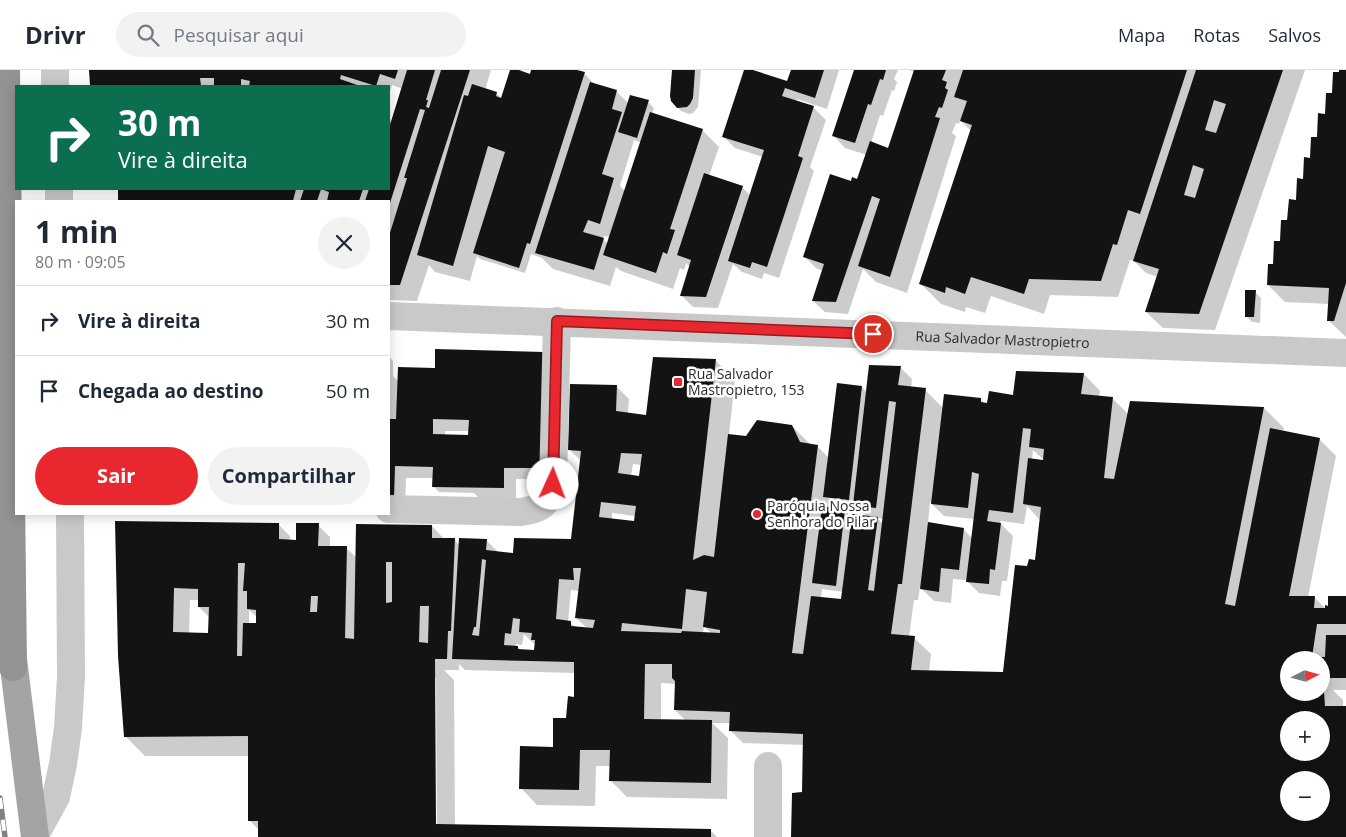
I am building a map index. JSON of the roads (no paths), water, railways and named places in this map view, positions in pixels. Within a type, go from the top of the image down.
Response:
[{"type":"highway","points":[[6,70],[13,667]]},
{"type":"main road","points":[[0,507],[13,667],[35,836]]},
{"type":"street","points":[[55,70],[55,85]]},
{"type":"street","name":"Rua Salvador Mastropietro","points":[[390,316],[557,321],[1346,354]]},
{"type":"street","points":[[390,509],[521,512],[538,509],[548,500],[553,484],[557,321]]},
{"type":"street","points":[[35,836],[56,797],[68,728],[71,677],[70,515]]},
{"type":"street","points":[[768,766],[768,837]]},
{"type":"railway","points":[[0,798],[5,837]]},
{"type":"place","name":"Rua Salvador Mastropietro, 153","points":[[678,382]]},
{"type":"place","name":"Paróquia Nossa Senhora do Pilar","points":[[757,514]]}]
